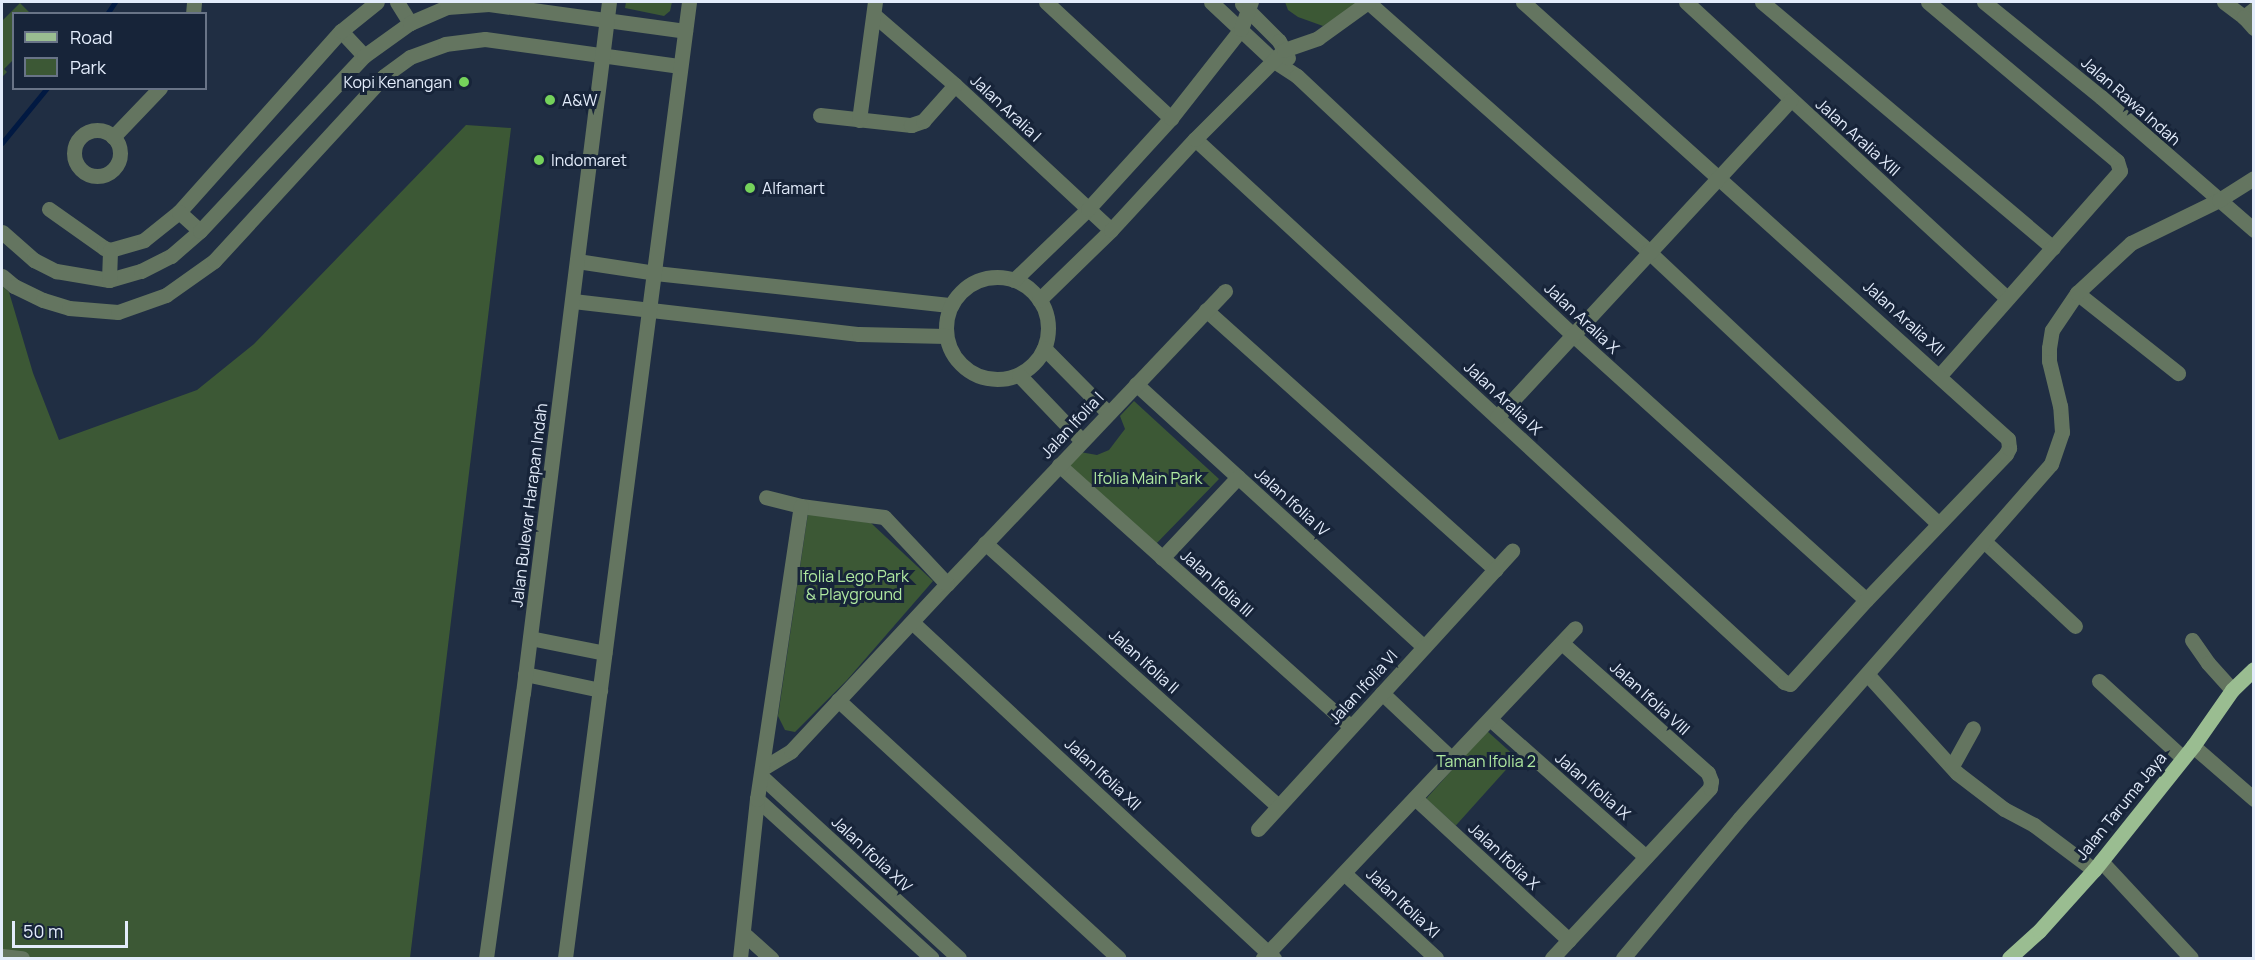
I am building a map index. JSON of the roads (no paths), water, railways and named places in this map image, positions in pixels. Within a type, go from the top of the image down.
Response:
[{"type":"main road","name":"Jalan Taruma Jaya","points":[[2009,958],[2039,932],[2098,866],[2193,746],[2232,690],[2253,669]]},
{"type":"street","points":[[49,209],[93,243],[110,249],[144,240],[179,212],[341,31],[377,2]]},
{"type":"street","points":[[398,2],[410,23]]},
{"type":"street","name":"Jalan Bulevar Harapan Indah","points":[[486,958],[530,638],[609,2]]},
{"type":"street","points":[[565,958],[689,2]]},
{"type":"street","points":[[1046,2],[1171,118]]},
{"type":"street","points":[[1211,2],[1241,29],[1279,56]]},
{"type":"street","points":[[1039,300],[1111,230],[1195,139],[1279,56],[1318,38],[1368,2],[1648,251],[1938,523]]},
{"type":"street","name":"Jalan Aralia XII","points":[[1523,2],[1940,375],[2010,443],[2006,454],[1866,600],[1793,683],[1786,684]]},
{"type":"street","name":"Jalan Aralia XIII","points":[[1686,2],[2007,298]]},
{"type":"street","points":[[1762,2],[2053,248]]},
{"type":"street","points":[[1928,2],[2119,164],[2119,174],[1940,375]]},
{"type":"street","name":"Jalan Rawa Indah","points":[[1984,2],[2101,97],[2253,230]]},
{"type":"street","points":[[2224,2],[2250,18]]},
{"type":"street","points":[[2,232],[34,260],[56,271],[109,280],[141,271],[171,256],[200,231],[364,56],[410,23],[447,4],[533,5],[607,21],[685,31]]},
{"type":"street","points":[[1014,280],[1088,208],[1171,118],[1241,29],[1246,4]]},
{"type":"street","points":[[1246,4],[1279,56]]},
{"type":"street","points":[[859,120],[875,8]]},
{"type":"street","name":"Jalan Aralia I","points":[[875,8],[1111,230]]},
{"type":"street","points":[[341,31],[364,56]]},
{"type":"street","points":[[2,276],[14,286],[33,296],[69,308],[118,312],[166,295],[214,261],[384,75],[410,57],[445,44],[485,39],[680,66]]},
{"type":"street","name":"Jalan Aralia X","points":[[1279,56],[1297,76],[1573,335],[1866,600]]},
{"type":"street","points":[[820,116],[910,125],[923,121],[955,85]]},
{"type":"street","points":[[113,136],[158,90]]},
{"type":"street","points":[[1497,417],[1648,251],[1791,100]]},
{"type":"street","name":"Jalan Aralia IX","points":[[1195,139],[1786,684]]},
{"type":"street","points":[[1623,958],[1740,818],[1985,542],[2051,464],[2062,432],[2060,406],[2049,361],[2049,348],[2052,330],[2077,293],[2132,243],[2219,200],[2253,178]]},
{"type":"street","points":[[179,212],[200,231]]},
{"type":"street","points":[[109,280],[110,249]]},
{"type":"street","points":[[577,261],[655,273],[951,305]]},
{"type":"street","points":[[996,277],[1014,280],[1028,288],[1039,300],[1047,323],[1044,348],[1034,364],[1019,375],[1000,380],[981,378],[964,369],[952,354],[946,336],[946,320],[951,305],[962,290],[978,280],[996,277]]},
{"type":"street","name":"Jalan Ifolia I","points":[[762,772],[791,751],[946,584],[1225,291]]},
{"type":"street","points":[[2077,293],[2178,373]]},
{"type":"street","points":[[573,301],[859,334],[946,336]]},
{"type":"street","points":[[1206,310],[1496,570]]},
{"type":"street","points":[[1044,348],[1108,413]]},
{"type":"street","points":[[1019,375],[1082,441]]},
{"type":"street","name":"Jalan Ifolia IV","points":[[1136,384],[1424,647]]},
{"type":"street","name":"Jalan Ifolia III","points":[[1059,465],[1351,727]]},
{"type":"street","points":[[1162,558],[1238,477]]},
{"type":"street","points":[[766,497],[801,506],[876,514],[884,517],[946,584]]},
{"type":"street","points":[[740,958],[757,799],[801,506]]},
{"type":"street","points":[[1985,542],[2075,626]]},
{"type":"street","name":"Jalan Ifolia II","points":[[986,543],[1278,806]]},
{"type":"street","name":"Jalan Ifolia VI","points":[[1258,829],[1512,551]]},
{"type":"street","name":"Jalan Ifolia XII","points":[[912,622],[1269,957]]},
{"type":"street","points":[[1269,957],[1416,799],[1451,758],[1490,720],[1575,628]]},
{"type":"street","points":[[530,638],[605,653]]},
{"type":"street","points":[[2192,640],[2208,663],[2232,690]]},
{"type":"street","name":"Jalan Ifolia VIII","points":[[1562,643],[1708,773],[1712,781],[1710,788],[1646,857]]},
{"type":"street","points":[[525,674],[600,690]]},
{"type":"street","points":[[1868,675],[1952,766],[2004,809],[2034,825],[2098,866],[2191,958]]},
{"type":"street","points":[[2099,681],[2183,758]]},
{"type":"street","points":[[1382,693],[1451,758]]},
{"type":"street","points":[[838,700],[1119,958]]},
{"type":"street","name":"Jalan Ifolia IX","points":[[1490,720],[1646,857]]},
{"type":"street","points":[[1952,766],[1973,728]]},
{"type":"street","points":[[2193,746],[2253,800]]},
{"type":"street","name":"Jalan Ifolia XIV","points":[[762,772],[959,958]]},
{"type":"street","points":[[757,799],[932,958]]},
{"type":"street","name":"Jalan Ifolia X","points":[[1416,799],[1569,940]]},
{"type":"street","points":[[1552,958],[1646,857]]},
{"type":"street","name":"Jalan Ifolia XI","points":[[1345,874],[1436,958]]},
{"type":"street","points":[[743,933],[771,958]]},
{"type":"street","points":[[2,956],[22,958]]},
{"type":"waterway","points":[[108,12],[115,2]]},
{"type":"waterway","points":[[2,143],[45,90]]},
{"type":"place","name":"Kopi Kenangan","points":[[464,82]]},
{"type":"place","name":"A&W","points":[[550,100]]},
{"type":"place","name":"Indomaret","points":[[539,160]]},
{"type":"place","name":"Alfamart","points":[[750,188]]},
{"type":"park label","name":"Ifolia Main Park","points":[[1148,478]]},
{"type":"park label","name":"Ifolia Lego Park & Playground","points":[[854,585]]},
{"type":"park label","name":"Taman Ifolia 2","points":[[1486,761]]}]
